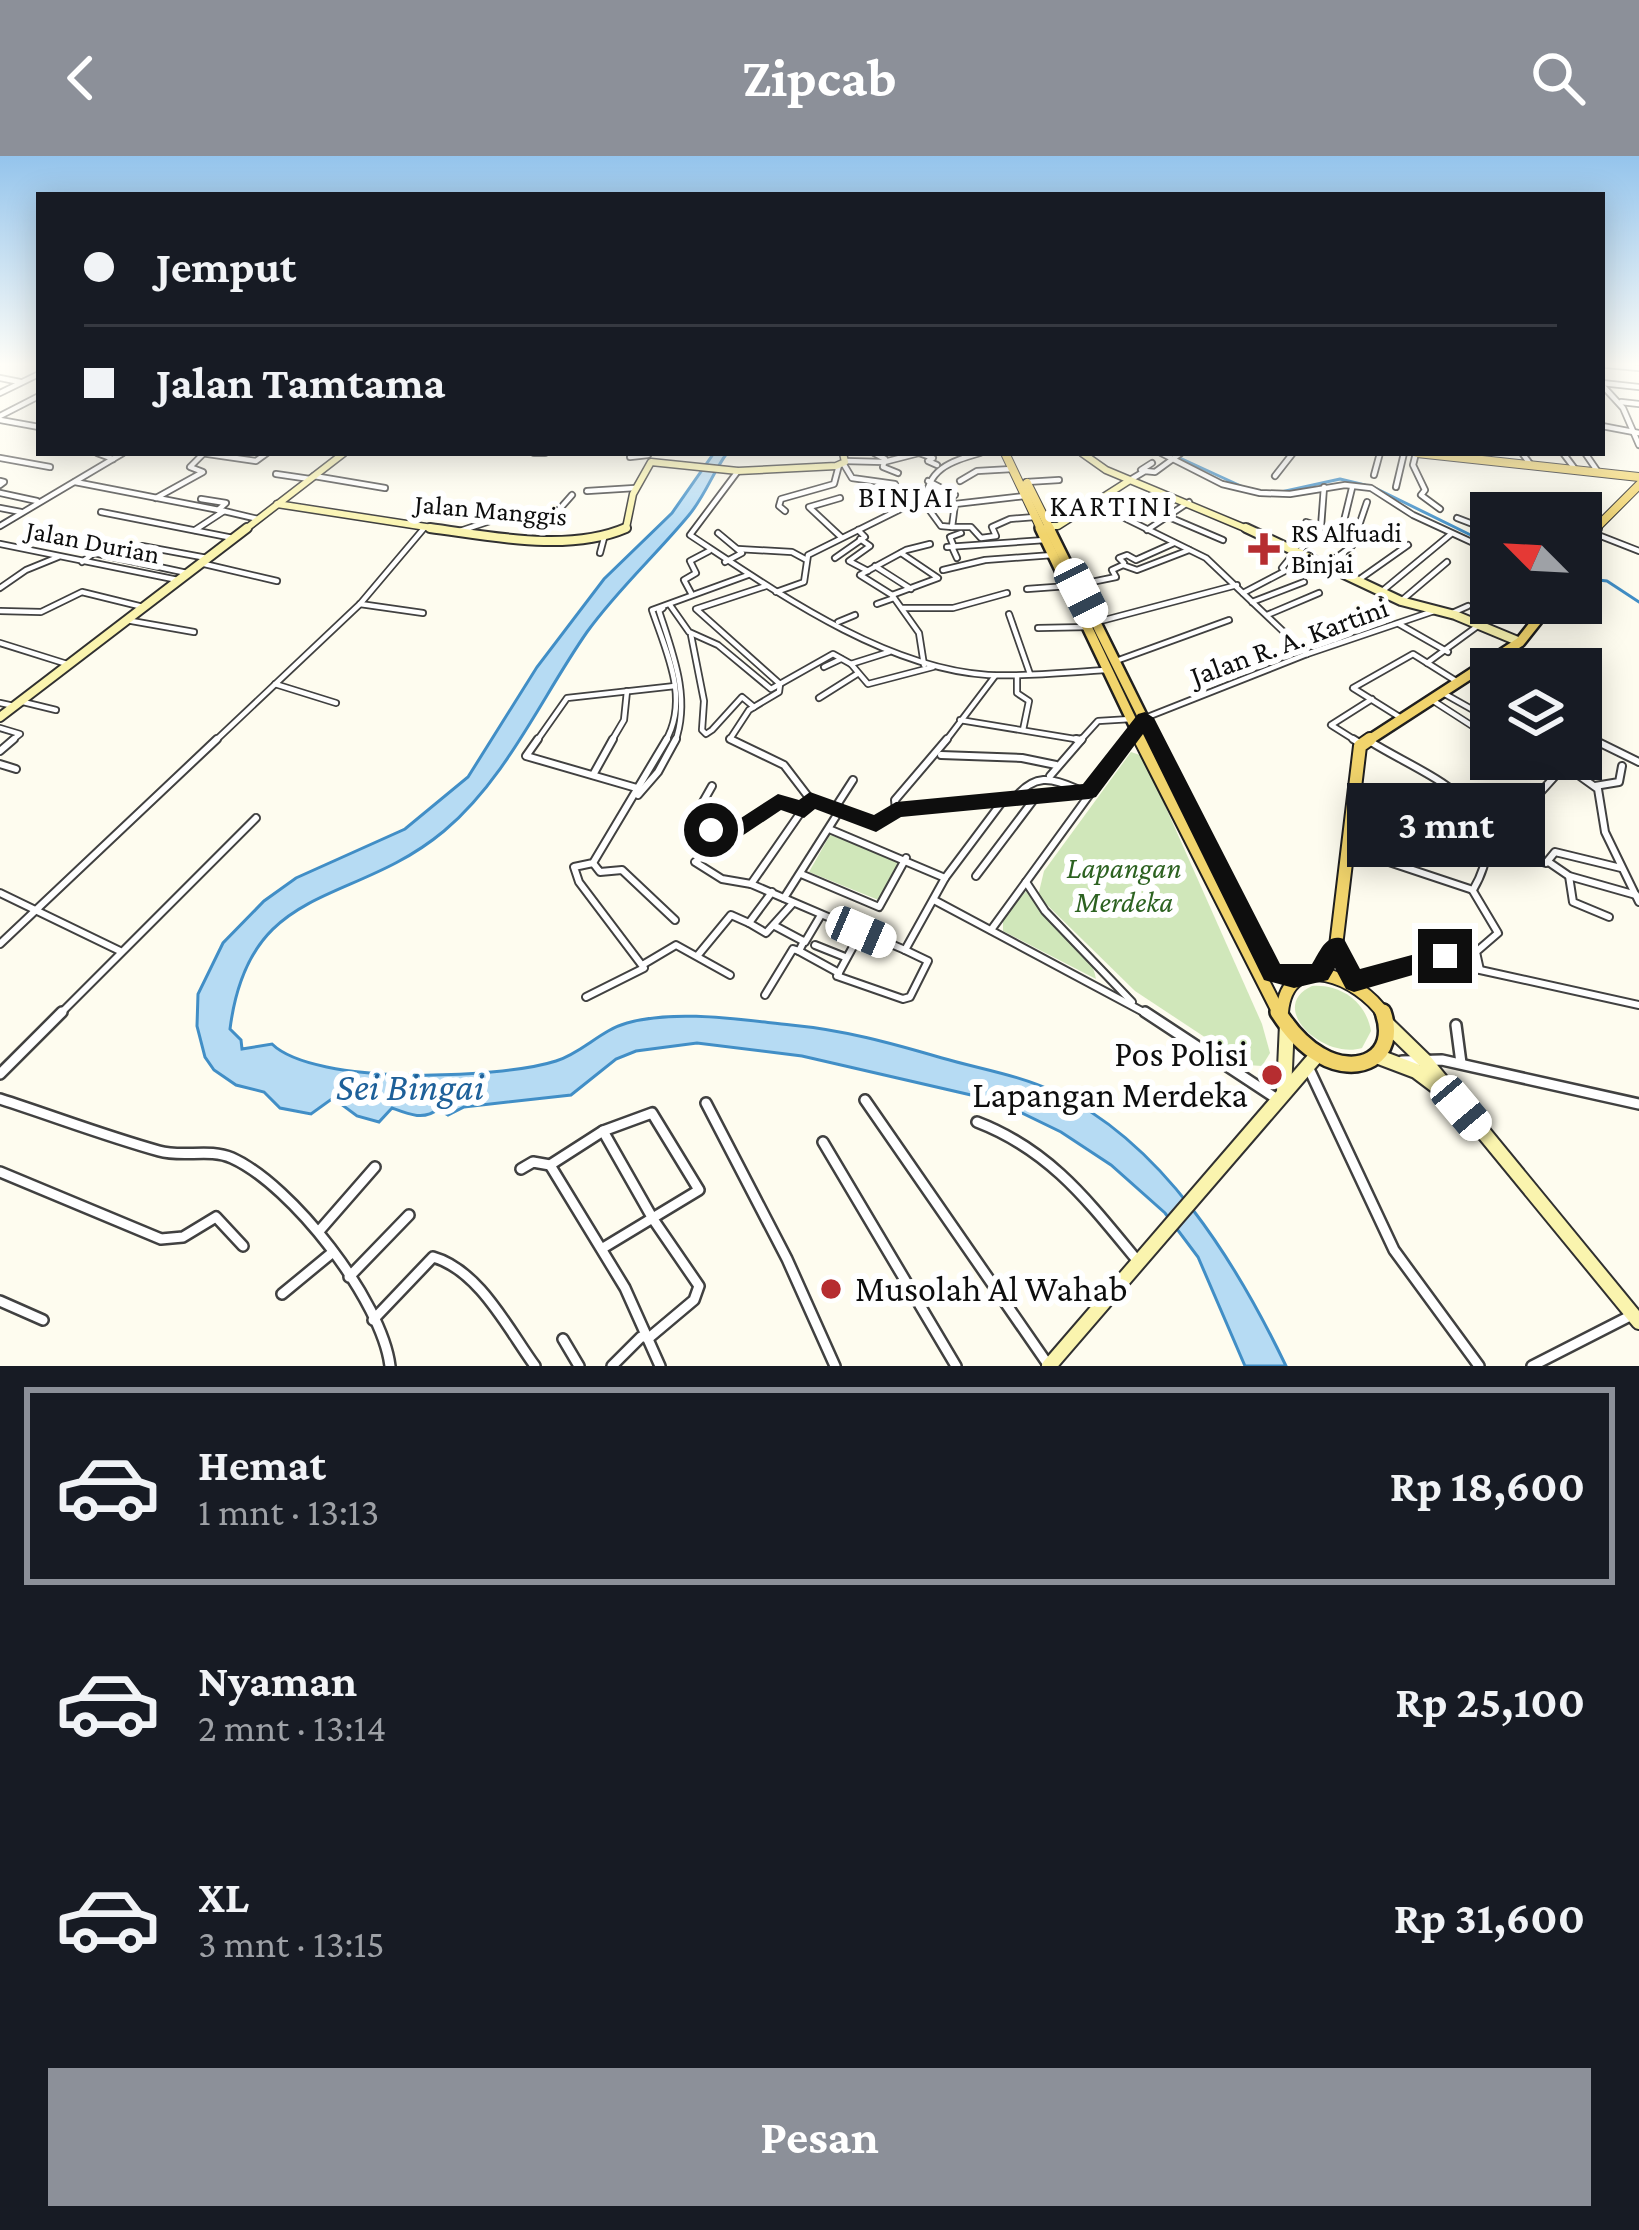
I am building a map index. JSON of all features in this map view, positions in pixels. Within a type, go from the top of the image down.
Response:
[{"type":"main road","points":[[1009,456],[1053,555],[1074,589]]},
{"type":"main road","points":[[1484,457],[1598,472],[1638,486],[1602,524]]},
{"type":"main road","points":[[1019,476],[1025,496],[1047,526],[1091,624],[1186,801],[1265,965],[1275,974],[1294,978],[1320,973],[1350,982],[1368,996]]},
{"type":"main road","points":[[1514,648],[1534,624]]},
{"type":"main road","points":[[1320,973],[1336,946],[1363,742],[1470,678]]},
{"type":"main road","points":[[1141,724],[1141,744],[1266,997],[1312,1060],[1344,1064],[1379,1057],[1388,1038],[1385,1022],[1354,982],[1336,946]]},
{"type":"main road","points":[[1169,801],[1186,801]]},
{"type":"main road","points":[[1284,1017],[1282,994],[1294,978]]},
{"type":"street","points":[[1605,427],[1635,432],[1639,445]]},
{"type":"street","points":[[0,526],[115,456]]},
{"type":"street","points":[[155,499],[202,472],[190,467],[199,456]]},
{"type":"street","points":[[219,456],[256,460],[262,456]]},
{"type":"street","points":[[0,717],[338,456]]},
{"type":"street","points":[[927,456],[939,466]]},
{"type":"street","points":[[971,456],[939,466],[927,481],[925,497],[941,526],[971,526],[981,538],[997,535],[992,527],[1036,513]]},
{"type":"street","points":[[1087,456],[1130,480],[1189,502],[1400,601],[1450,614],[1520,642]]},
{"type":"street","points":[[1142,471],[1155,472],[1177,456],[1222,484],[1254,492],[1379,490],[1470,542]]},
{"type":"street","points":[[1275,476],[1290,456]]},
{"type":"street","points":[[1374,475],[1379,456]]},
{"type":"street","points":[[1396,488],[1403,456]]},
{"type":"street","points":[[1419,456],[1414,465],[1425,490],[1421,495],[1441,509]]},
{"type":"street","points":[[1524,456],[1531,465]]},
{"type":"street","points":[[1565,456],[1575,469]]},
{"type":"street","points":[[1587,456],[1598,472]]},
{"type":"street","points":[[631,457],[735,471],[885,458],[884,467],[898,473]]},
{"type":"street","name":"Jalan Manggis","points":[[278,504],[460,532],[561,540],[604,538],[626,529],[648,457]]},
{"type":"street","points":[[0,458],[50,466]]},
{"type":"street","points":[[845,458],[852,478],[896,484],[901,501],[907,504]]},
{"type":"street","points":[[785,511],[779,506],[781,500],[834,484],[845,458]]},
{"type":"street","points":[[1047,526],[1058,526],[1152,463]]},
{"type":"street","points":[[735,471],[690,534],[724,562],[776,592],[889,652],[929,666],[1017,677],[1112,665],[1229,620]]},
{"type":"street","points":[[960,481],[974,472],[1059,480]]},
{"type":"street","points":[[276,474],[385,488]]},
{"type":"street","points":[[927,481],[953,493],[950,499],[955,504]]},
{"type":"street","points":[[75,482],[258,519]]},
{"type":"street","points":[[0,486],[40,502]]},
{"type":"street","points":[[587,491],[635,488]]},
{"type":"street","points":[[1306,522],[1341,532],[1352,488]]},
{"type":"street","points":[[1243,592],[1286,571],[1282,568],[1322,527],[1326,489]]},
{"type":"street","points":[[460,532],[499,518],[554,513],[572,495]]},
{"type":"street","points":[[955,504],[1025,496]]},
{"type":"street","points":[[805,559],[925,497]]},
{"type":"street","points":[[840,498],[809,507],[841,537]]},
{"type":"street","points":[[195,530],[226,503],[201,499]]},
{"type":"street","points":[[1092,502],[1189,550],[1237,585],[1307,654]]},
{"type":"street","points":[[1147,530],[1189,502]]},
{"type":"street","points":[[1325,566],[1352,546],[1367,502]]},
{"type":"street","points":[[952,527],[955,504]]},
{"type":"street","points":[[0,508],[21,512]]},
{"type":"street","points":[[101,512],[232,538]]},
{"type":"street","points":[[1169,517],[1222,540]]},
{"type":"street","points":[[1456,518],[1470,523]]},
{"type":"street","points":[[0,944],[360,604],[389,572],[400,550],[424,527]]},
{"type":"street","points":[[826,545],[837,555],[865,536],[858,530]]},
{"type":"street","points":[[718,533],[738,549],[792,552],[805,559]]},
{"type":"street","points":[[956,558],[950,537],[961,533]]},
{"type":"street","points":[[1381,592],[1451,534]]},
{"type":"street","points":[[1602,537],[1639,551]]},
{"type":"street","points":[[600,553],[604,538]]},
{"type":"street","points":[[860,539],[870,546],[849,561],[868,571]]},
{"type":"street","points":[[951,547],[1046,540]]},
{"type":"street","points":[[1174,543],[1136,560],[1127,555],[1119,558],[1137,570],[1189,550]]},
{"type":"street","name":"Jalan Durian","points":[[0,544],[178,580]]},
{"type":"street","points":[[929,666],[919,633],[893,596],[860,576],[901,553],[930,544]]},
{"type":"street","points":[[1357,581],[1408,544]]},
{"type":"street","points":[[142,546],[278,581]]},
{"type":"street","points":[[724,562],[740,554],[738,549]]},
{"type":"street","points":[[691,593],[684,580],[696,573],[690,560],[709,550]]},
{"type":"street","points":[[82,562],[94,553],[187,573]]},
{"type":"street","points":[[878,604],[938,578],[901,553]]},
{"type":"street","points":[[944,570],[985,560],[1053,555]]},
{"type":"street","points":[[0,588],[26,570],[58,557]]},
{"type":"street","points":[[776,592],[804,582],[805,559]]},
{"type":"street","points":[[1400,601],[1447,562]]},
{"type":"street","points":[[1027,589],[1074,589],[1116,577],[1112,570],[1126,564]]},
{"type":"street","points":[[148,574],[159,566]]},
{"type":"street","points":[[875,566],[910,589]]},
{"type":"street","points":[[656,609],[691,593],[750,577]]},
{"type":"street","points":[[656,609],[750,577]]},
{"type":"street","points":[[1252,602],[1304,582]]},
{"type":"street","points":[[1038,628],[1102,624],[1237,585]]},
{"type":"street","points":[[766,586],[696,609],[780,684]]},
{"type":"street","points":[[0,611],[41,612],[80,592],[143,607]]},
{"type":"street","points":[[902,608],[952,608],[1007,593]]},
{"type":"street","points":[[1267,616],[1318,593]]},
{"type":"street","points":[[360,604],[424,613]]},
{"type":"street","points":[[670,605],[689,632],[705,709],[701,729],[706,734],[722,722],[735,699],[742,697],[754,707]]},
{"type":"street","points":[[1450,614],[1468,607]]},
{"type":"street","points":[[644,964],[575,875],[574,867],[593,863],[678,738],[685,711],[656,609]]},
{"type":"street","name":"Jalan R. A. Kartini","points":[[1141,724],[1307,654],[1434,611]]},
{"type":"street","points":[[1009,614],[1030,674]]},
{"type":"street","points":[[838,622],[855,616]]},
{"type":"street","points":[[126,620],[194,632]]},
{"type":"street","points":[[1398,624],[1448,652]]},
{"type":"street","points":[[1427,663],[1479,625]]},
{"type":"street","points":[[689,632],[718,645],[766,687],[833,654],[851,664],[868,684],[929,666]]},
{"type":"street","points":[[0,643],[67,664]]},
{"type":"street","points":[[851,664],[889,652]]},
{"type":"street","points":[[1401,718],[1353,688],[1413,654],[1459,683]]},
{"type":"street","points":[[824,667],[842,659]]},
{"type":"street","points":[[818,698],[857,674]]},
{"type":"street","points":[[896,810],[896,800],[938,754],[995,676]]},
{"type":"street","points":[[1017,677],[1017,693],[1029,701],[1023,730]]},
{"type":"street","points":[[275,684],[336,703]]},
{"type":"street","points":[[780,684],[779,692],[754,707],[730,740],[784,765],[810,800],[876,824],[896,810],[1084,791]]},
{"type":"street","points":[[640,789],[526,756],[567,698],[678,685]]},
{"type":"street","points":[[640,789],[678,721],[678,685]]},
{"type":"street","points":[[593,775],[624,720],[627,691]]},
{"type":"street","points":[[1437,697],[1470,711]]},
{"type":"street","points":[[1437,697],[1470,723]]},
{"type":"street","points":[[1372,699],[1331,725],[1477,807],[1489,847],[1487,869],[1473,890]]},
{"type":"street","points":[[0,703],[56,710]]},
{"type":"street","points":[[685,711],[705,709]]},
{"type":"street","name":"Jalan R. A. Kartini","points":[[1141,724],[1160,714]]},
{"type":"street","points":[[960,720],[1081,740]]},
{"type":"street","points":[[1051,776],[1098,722],[1141,724]]},
{"type":"street","points":[[991,930],[1084,791],[1141,724]]},
{"type":"street","points":[[0,728],[20,734],[0,751]]},
{"type":"street","points":[[1124,746],[1141,744]]},
{"type":"street","points":[[1602,744],[1639,762]]},
{"type":"street","points":[[938,754],[1022,758],[1056,765]]},
{"type":"street","points":[[0,764],[16,769]]},
{"type":"street","points":[[1595,786],[1619,782],[1622,766]]},
{"type":"street","points":[[1015,798],[1031,781],[1051,776],[1084,791]]},
{"type":"street","points":[[698,955],[731,915],[766,933],[775,926],[853,780]]},
{"type":"street","points":[[1538,795],[1552,780]]},
{"type":"street","points":[[1586,780],[1595,786],[1605,832],[1637,898]]},
{"type":"street","points":[[712,786],[691,823],[724,840]]},
{"type":"street","points":[[1354,795],[1442,823]]},
{"type":"street","points":[[976,876],[1035,796]]},
{"type":"street","points":[[751,884],[810,800]]},
{"type":"street","points":[[775,926],[839,973],[903,999],[910,997],[928,961],[772,892],[722,879],[695,862],[778,801],[804,810]]},
{"type":"street","points":[[905,950],[946,878],[1002,802]]},
{"type":"street","points":[[0,1074],[256,818]]},
{"type":"street","points":[[829,829],[946,878]]},
{"type":"street","points":[[1489,847],[1549,863],[1569,876],[1637,898]]},
{"type":"street","points":[[1349,849],[1473,890],[1498,933],[1476,952],[1480,970]]},
{"type":"street","points":[[1549,863],[1555,852],[1623,868]]},
{"type":"street","points":[[801,874],[879,908],[906,858]]},
{"type":"street","points":[[593,863],[602,873],[622,870],[676,920]]},
{"type":"street","points":[[1569,876],[1573,902],[1609,916]]},
{"type":"street","points":[[1026,882],[1045,911],[1134,1005]]},
{"type":"street","points":[[749,923],[772,892]]},
{"type":"street","points":[[0,893],[120,951]]},
{"type":"street","points":[[934,900],[1134,1005],[1281,1095]]},
{"type":"street","points":[[765,995],[821,915]]},
{"type":"street","points":[[839,973],[861,932]]},
{"type":"street","points":[[586,997],[638,974],[644,964],[676,945],[730,975]]},
{"type":"street","points":[[815,945],[847,958]]},
{"type":"street","points":[[1354,982],[1445,956],[1480,970],[1639,1005]]},
{"type":"street","points":[[1281,1095],[1284,1017]]},
{"type":"street","points":[[1385,1022],[1424,1060],[1637,1317],[1532,1366]]},
{"type":"street","points":[[1456,1024],[1461,1063]]},
{"type":"street","points":[[1379,1057],[1461,1063],[1639,1104]]},
{"type":"street","points":[[865,1100],[1049,1366],[1312,1060],[1394,1250],[1479,1366]]},
{"type":"street","points":[[1398,1061],[1461,1108]]},
{"type":"street","points":[[0,1099],[165,1153],[218,1153],[237,1160],[320,1229],[373,1311],[371,1322],[391,1355],[389,1365]]},
{"type":"street","points":[[706,1103],[752,1186],[835,1366]]},
{"type":"street","points":[[521,1168],[532,1162],[550,1165],[603,1131],[650,1111],[698,1188],[603,1248]]},
{"type":"street","points":[[977,1122],[1032,1144],[1053,1159],[1138,1262]]},
{"type":"street","points":[[603,1131],[653,1220],[698,1282],[699,1291],[612,1366]]},
{"type":"street","points":[[823,1142],[956,1366]]},
{"type":"street","points":[[550,1165],[603,1248],[650,1337],[660,1366]]},
{"type":"street","points":[[320,1229],[375,1167]]},
{"type":"street","points":[[0,1172],[161,1239],[183,1237],[216,1217],[243,1246]]},
{"type":"street","points":[[349,1277],[409,1215]]},
{"type":"street","points":[[282,1294],[333,1252]]},
{"type":"street","points":[[371,1322],[433,1257],[445,1257],[464,1273],[535,1366]]},
{"type":"street","points":[[0,1301],[43,1320]]},
{"type":"street","points":[[562,1339],[579,1366]]},
{"type":"green space","name":"Lapangan Merdeka","points":[[1131,752],[1143,756],[1262,1024],[1270,1053],[1262,1066],[1247,1065],[1135,991],[1038,896],[1044,871]]},
{"type":"green space","points":[[830,835],[902,860],[881,901],[809,872]]},
{"type":"green space","points":[[1028,889],[1086,956],[1096,979],[1003,931],[1003,917]]},
{"type":"green space","points":[[1312,986],[1333,988],[1358,1003],[1371,1031],[1362,1048],[1331,1046],[1305,1029],[1295,1006],[1299,995]]},
{"type":"water","name":"Sei Bingai","points":[[712,456],[725,456],[695,508],[587,632],[505,762],[466,810],[409,856],[282,921],[259,946],[241,981],[230,1029],[241,1040],[242,1049],[272,1044],[294,1058],[366,1073],[453,1075],[556,1061],[627,1023],[709,1017],[849,1034],[1013,1077],[1055,1092],[1094,1114],[1163,1174],[1220,1248],[1286,1366],[1245,1366],[1198,1257],[1165,1213],[1111,1165],[1061,1132],[997,1101],[802,1056],[697,1043],[636,1051],[616,1059],[571,1095],[464,1107],[448,1115],[438,1109],[422,1116],[392,1108],[379,1122],[357,1116],[333,1098],[311,1114],[280,1108],[264,1092],[236,1085],[214,1070],[205,1057],[197,1026],[198,994],[223,943],[264,901],[296,878],[405,829],[468,777],[537,667],[604,579],[672,513]]},
{"type":"waterway","points":[[1176,456],[1243,487]]},
{"type":"waterway","points":[[1281,492],[1340,479],[1365,485]]},
{"type":"waterway","points":[[1375,488],[1470,535]]},
{"type":"waterway","points":[[1602,580],[1639,602]]},
{"type":"place","name":"RS Alfuadi Binjai","points":[[1264,549]]},
{"type":"place","name":"Pos Polisi Lapangan Merdeka","points":[[1272,1075]]},
{"type":"place","name":"Musolah Al Wahab","points":[[831,1289]]},
{"type":"district","name":"BINJAI","points":[[907,496]]},
{"type":"district","name":"KARTINI","points":[[1112,505]]},
{"type":"route","points":[[711,830],[724,840],[778,801],[804,810],[810,800],[876,824],[896,810],[1089,791],[1145,718],[1272,972],[1294,978],[1320,973],[1336,946],[1354,982],[1445,956]]}]
